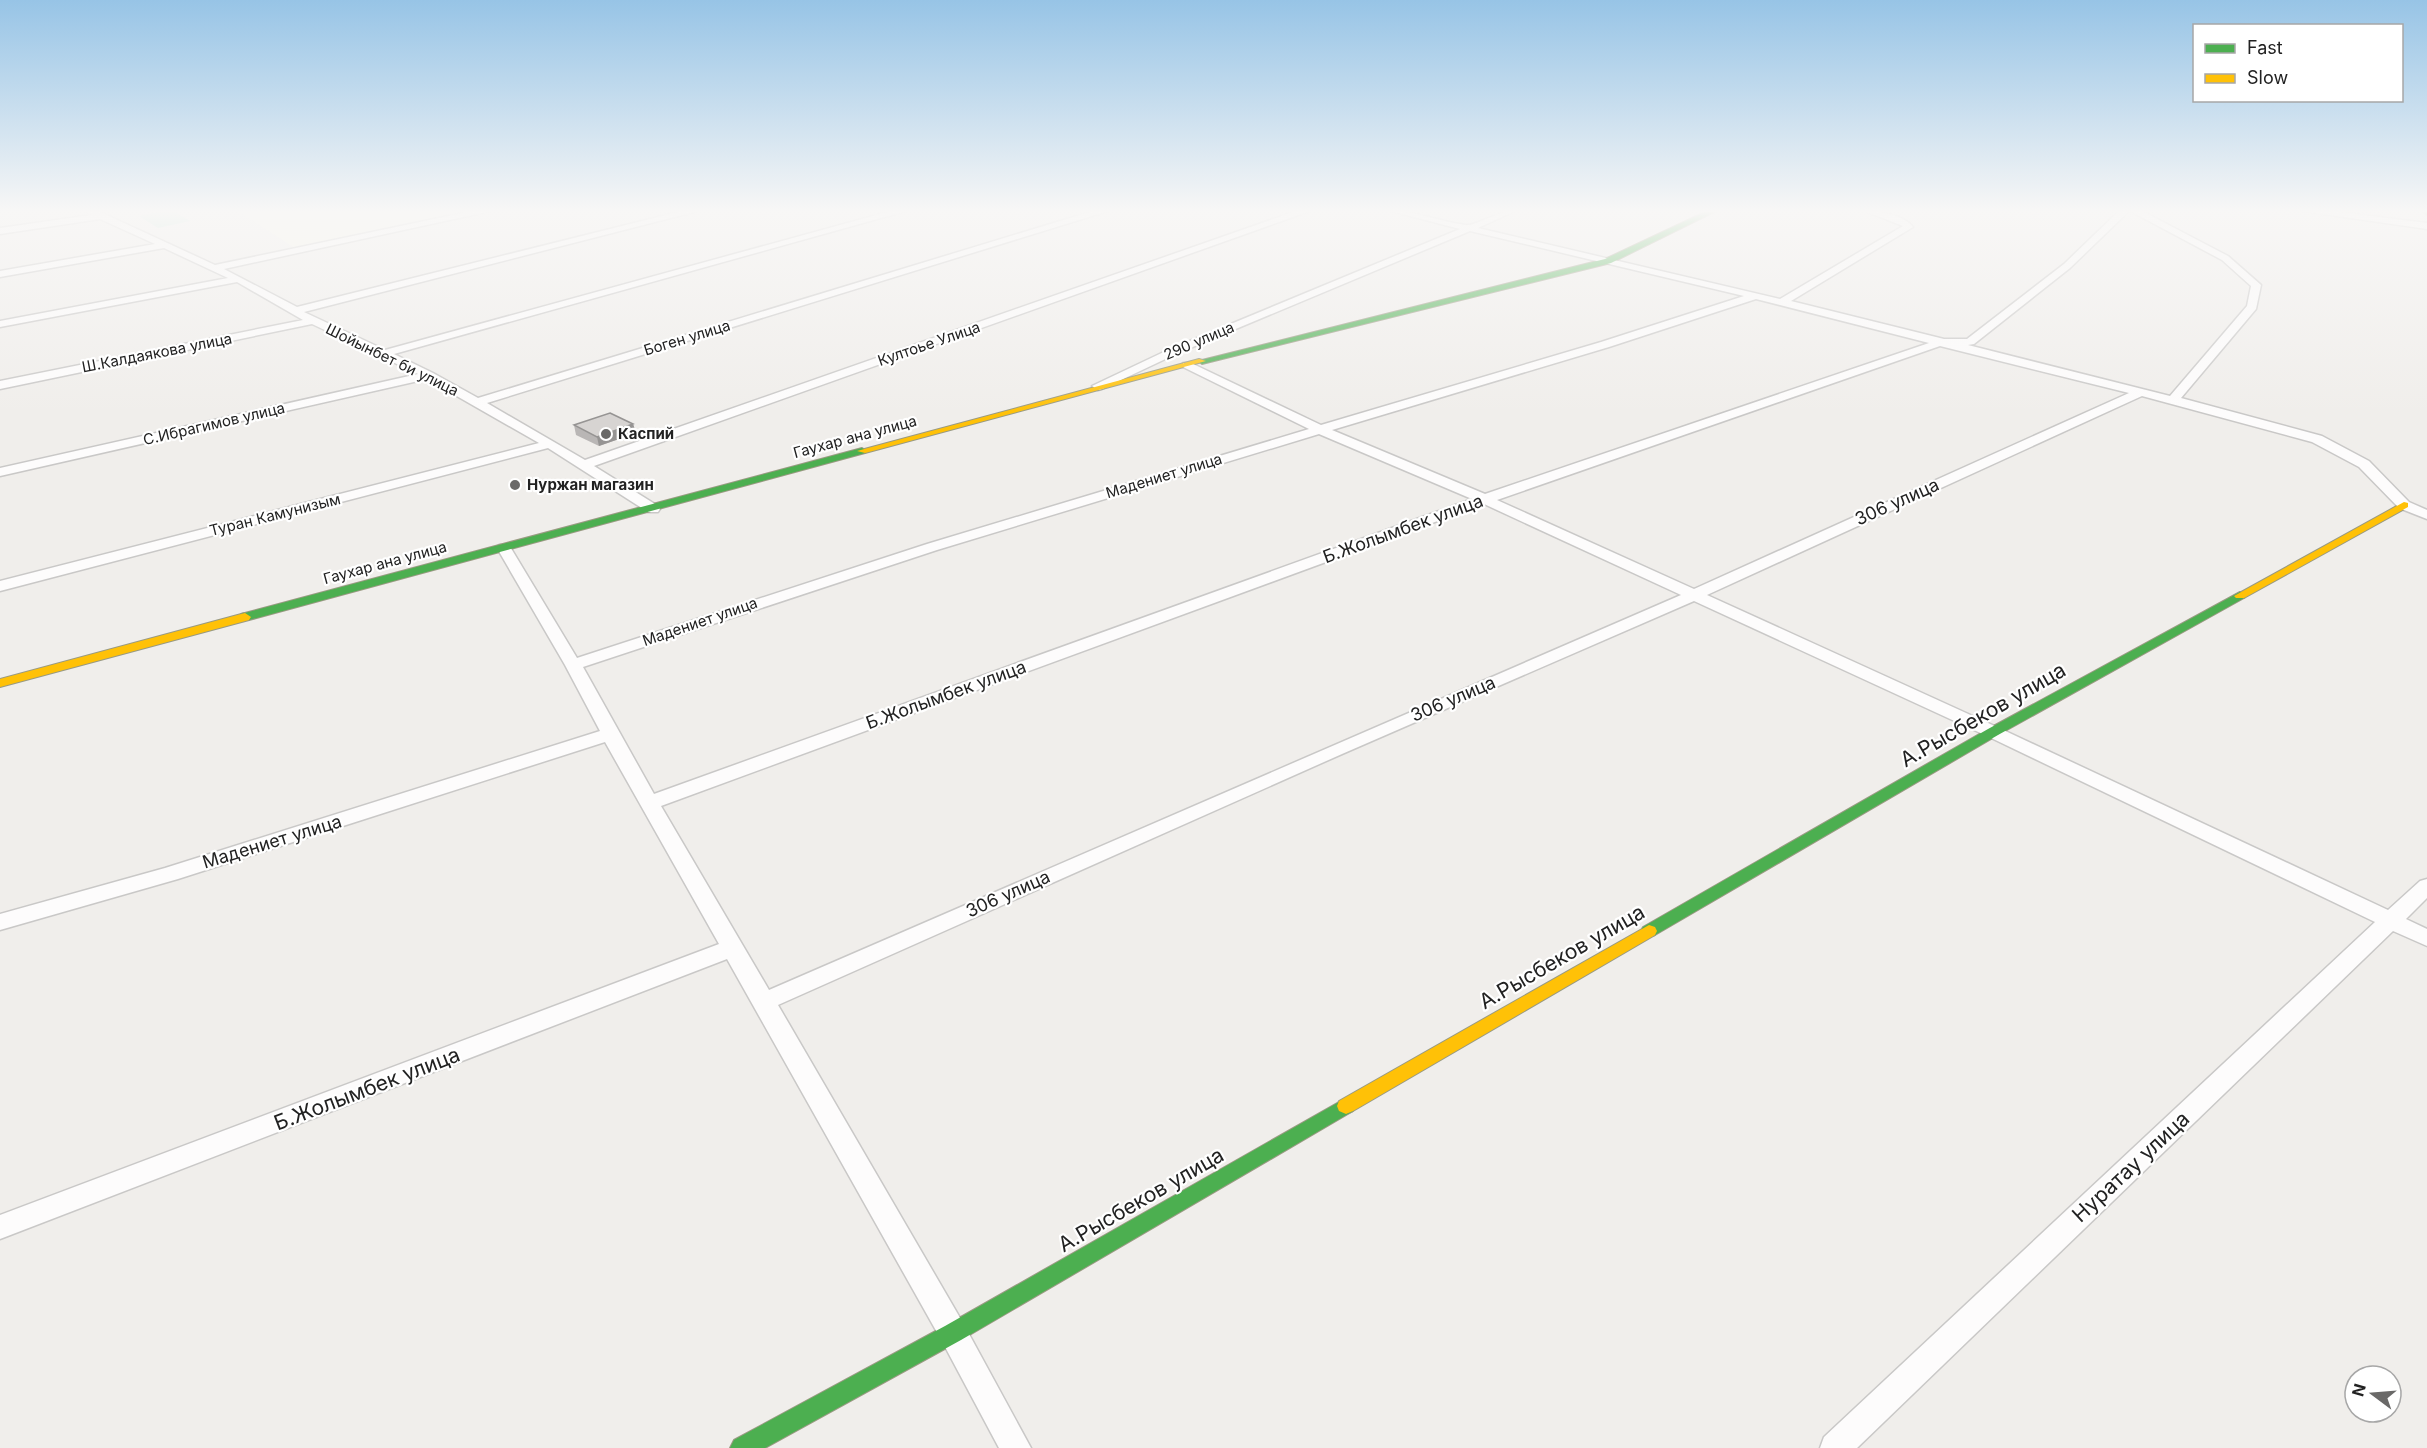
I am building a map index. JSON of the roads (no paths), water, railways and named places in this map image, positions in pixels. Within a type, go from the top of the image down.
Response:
[{"type":"street","points":[[0,324],[238,279]]},
{"type":"street","name":"Шойынбет би улица","points":[[238,279],[313,321],[429,375],[585,465],[652,509]]},
{"type":"street","points":[[295,311],[424,279]]},
{"type":"street","points":[[383,354],[657,279]]},
{"type":"street","name":"Боген улица","points":[[476,402],[882,279]]},
{"type":"street","name":"Култоье Улица","points":[[585,465],[1114,279]]},
{"type":"street","name":"290 улица","points":[[1088,391],[1172,352],[1349,279]]},
{"type":"street","name":"Гаухар ана улица","points":[[0,683],[1088,391],[1537,279]]},
{"type":"street","points":[[1682,279],[2172,400],[2317,439],[2364,464],[2404,504],[2427,515]]},
{"type":"street","points":[[1782,302],[1824,279]]},
{"type":"street","name":"Б.Жолымбек улица","points":[[650,803],[1484,499],[1939,343],[1970,342],[2051,279]]},
{"type":"street","points":[[2172,400],[2252,307],[2256,285],[2249,279]]},
{"type":"street","name":"Мадениет улица","points":[[573,665],[785,593],[963,537],[1574,354],[1756,296]]},
{"type":"street","name":"Ш.Калдаякова улица","points":[[0,385],[313,321]]},
{"type":"street","points":[[1187,365],[1321,430],[1484,499],[1994,732],[2427,938]]},
{"type":"street","name":"С.Ибрагимов улица","points":[[0,472],[429,375]]},
{"type":"street","name":"306 улица","points":[[764,1002],[1692,595],[2140,392]]},
{"type":"street","name":"Туран Камунизым","points":[[0,586],[550,444]]},
{"type":"street","name":"А.Рысбеков улица","points":[[742,1448],[953,1333],[1994,732],[2404,504]]},
{"type":"street","points":[[504,548],[573,665],[1016,1448]]},
{"type":"street","name":"Мадениет улица","points":[[0,922],[171,874],[610,734]]},
{"type":"street","name":"Нуратау улица","points":[[1835,1448],[2427,886]]},
{"type":"street","name":"Б.Жолымбек улица","points":[[0,1227],[732,948]]},
{"type":"place","name":"Каспий","points":[[606,434]]},
{"type":"place","name":"Нуржан магазин","points":[[515,485]]}]
